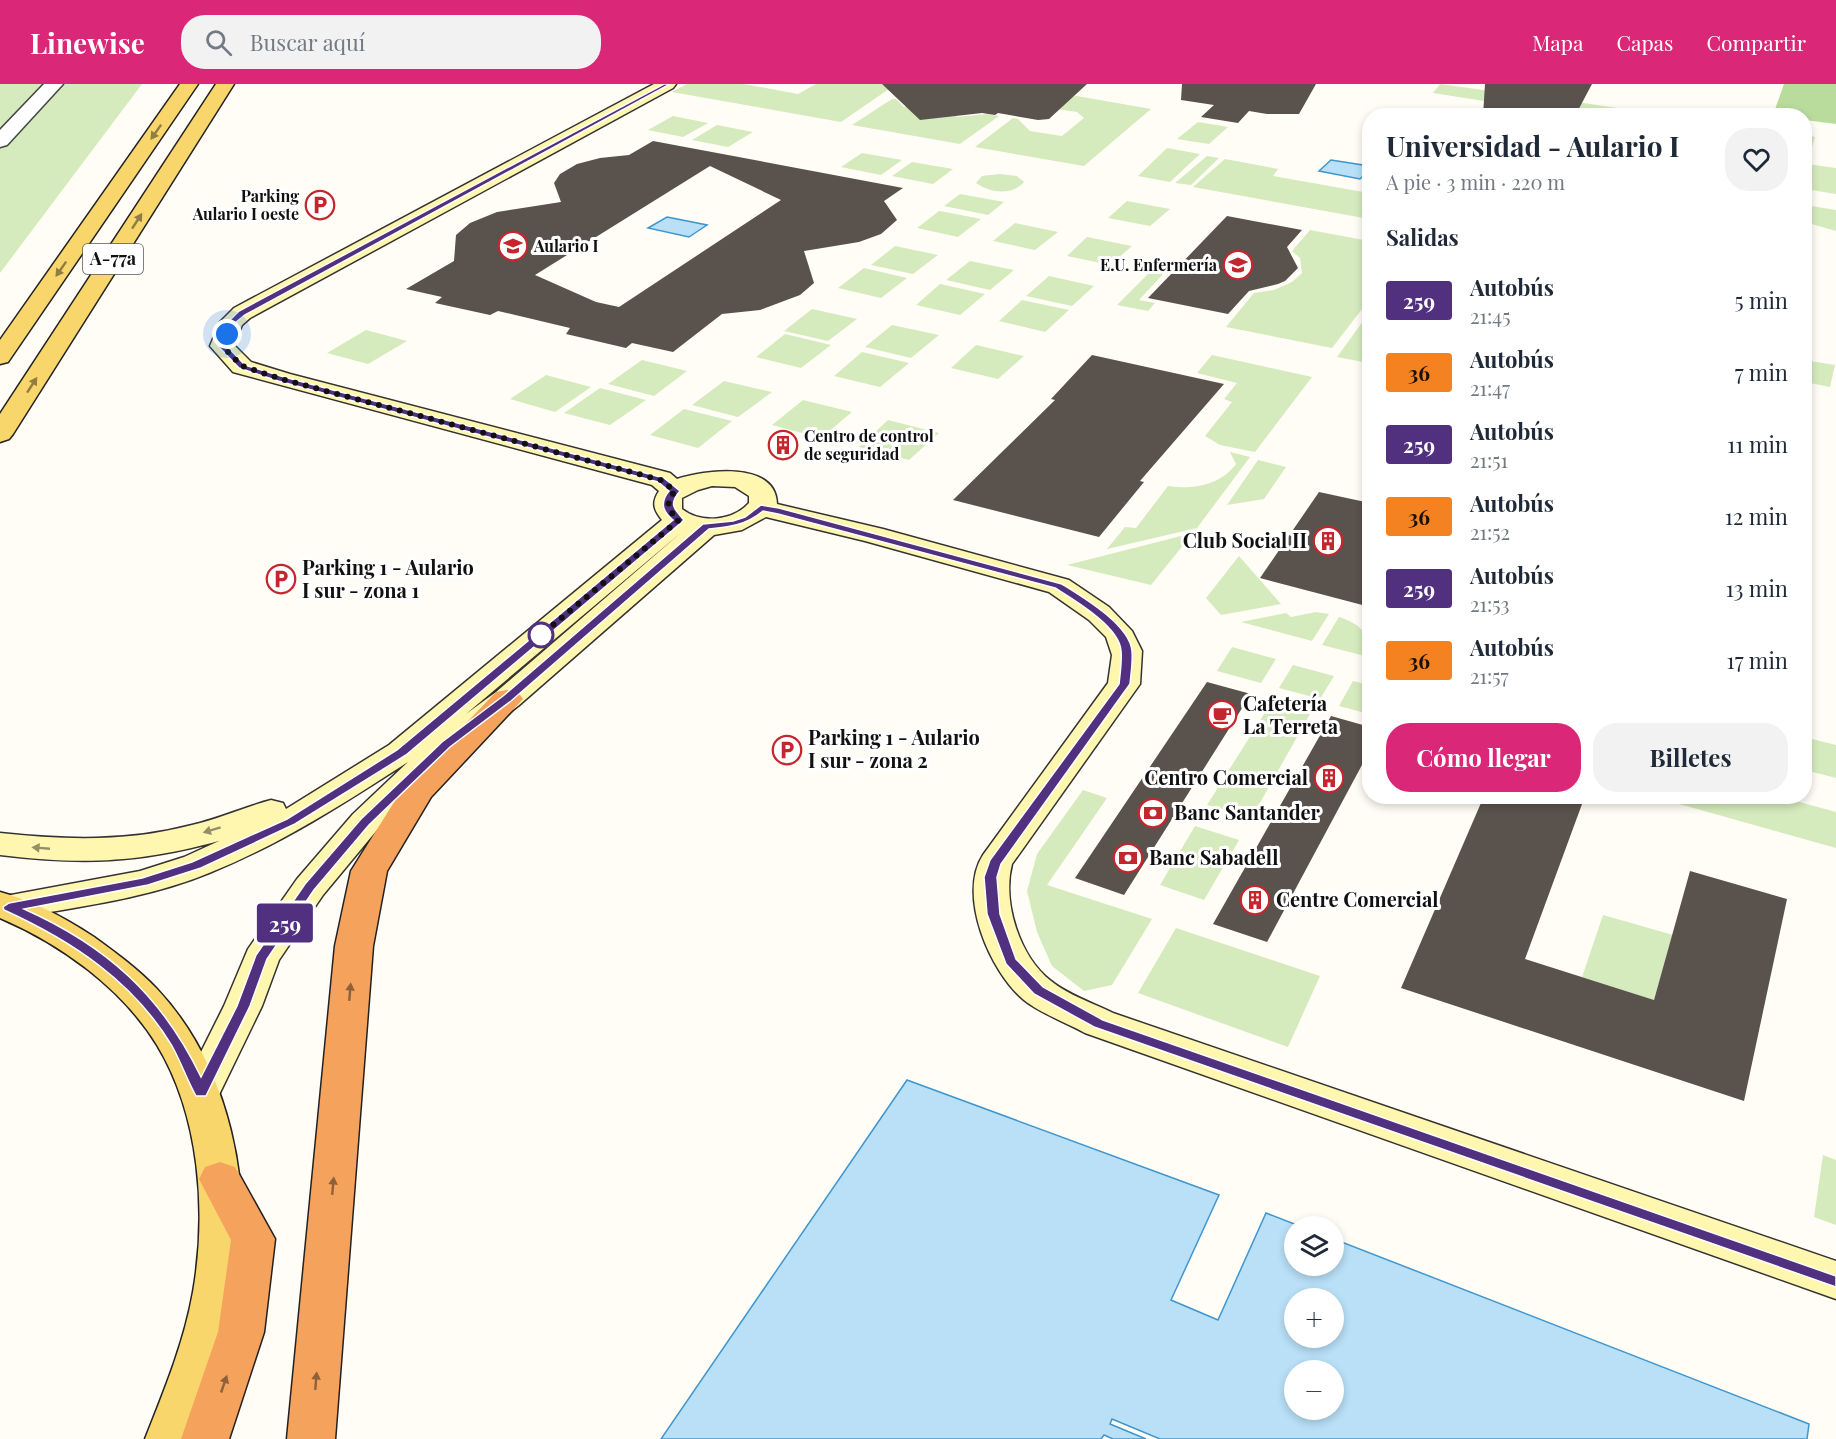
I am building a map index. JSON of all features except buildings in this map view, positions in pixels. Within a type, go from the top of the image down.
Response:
[{"type":"highway","points":[[311,1439],[354,946],[369,871],[418,791],[507,699]]},
{"type":"highway","points":[[205,1439],[241,1332],[253,1239],[220,1179]]},
{"type":"main road","name":"A-77a","points":[[0,357],[189,84]]},
{"type":"main road","name":"A-77a","points":[[0,434],[225,84]]},
{"type":"main road","points":[[4,906],[38,920],[94,952],[141,994],[178,1044],[201,1092],[213,1133],[220,1179],[218,1270],[201,1353],[169,1439]]},
{"type":"street","points":[[0,141],[54,84]]},
{"type":"street","points":[[667,84],[242,313],[232,322],[222,346],[242,366],[683,499],[735,524],[748,519],[762,504]]},
{"type":"street","points":[[4,906],[144,882],[196,865],[291,821],[402,752],[683,499],[719,478],[740,480],[760,490],[762,504]]},
{"type":"street","points":[[201,1092],[243,1006],[261,958],[310,887],[365,822],[446,744],[507,699],[683,499]]},
{"type":"street","points":[[762,504],[1059,586],[1086,603],[1118,632],[1127,649],[1125,684],[994,863],[991,877],[994,914],[1011,961],[1038,991],[1099,1023],[1836,1280]]},
{"type":"street","points":[[0,844],[44,849],[108,850],[180,839],[273,810],[325,790],[402,752]]},
{"type":"green space","points":[[0,84],[142,84],[0,273]]},
{"type":"green space","points":[[687,84],[744,84],[798,94],[816,84],[882,84],[889,89],[841,122],[672,92]]},
{"type":"green space","points":[[1440,84],[1490,91],[1484,101],[1433,93]]},
{"type":"green space","points":[[1784,84],[1836,84],[1836,124],[1812,121],[1812,108],[1775,108]]},
{"type":"green space","points":[[1077,96],[1151,109],[1084,166],[975,147],[1013,118],[1018,119],[1030,131],[1062,136],[1084,118],[1077,112],[1044,107],[1050,100]]},
{"type":"green space","points":[[892,99],[896,99],[904,107],[929,104],[960,114],[956,117],[987,114],[999,116],[960,144],[852,125]]},
{"type":"green space","points":[[1555,99],[1618,108],[1549,108]]},
{"type":"green space","points":[[673,116],[708,123],[683,137],[648,130]]},
{"type":"green space","points":[[1198,122],[1228,127],[1209,144],[1177,139]]},
{"type":"green space","points":[[717,125],[753,132],[728,147],[692,140]]},
{"type":"green space","points":[[1167,148],[1200,154],[1170,182],[1138,176]]},
{"type":"green space","points":[[862,153],[902,160],[881,175],[841,167]]},
{"type":"green space","points":[[1207,156],[1219,158],[1191,185],[1175,183]]},
{"type":"green space","points":[[1225,159],[1278,169],[1273,176],[1362,192],[1362,218],[1193,187]]},
{"type":"green space","points":[[912,162],[953,169],[933,184],[892,176]]},
{"type":"green space","points":[[1812,165],[1836,168],[1836,194],[1812,190]]},
{"type":"green space","points":[[999,174],[1017,176],[1024,182],[1007,191],[994,191],[976,183],[982,176]]},
{"type":"green space","points":[[960,194],[1004,202],[988,215],[944,206]]},
{"type":"green space","points":[[1127,201],[1170,209],[1150,226],[1108,218]]},
{"type":"green space","points":[[1812,206],[1836,210],[1836,231],[1812,224]]},
{"type":"green space","points":[[939,211],[981,219],[958,237],[917,228]]},
{"type":"green space","points":[[1015,223],[1058,232],[1035,250],[993,241]]},
{"type":"green space","points":[[1310,230],[1362,240],[1362,309],[1332,348],[1226,327],[1254,293],[1274,290],[1292,282],[1302,273],[1300,258],[1292,251]]},
{"type":"green space","points":[[1087,237],[1132,246],[1110,265],[1067,256]]},
{"type":"green space","points":[[895,246],[938,255],[913,274],[871,265]]},
{"type":"green space","points":[[970,261],[1014,270],[990,290],[946,280]]},
{"type":"green space","points":[[864,268],[907,278],[881,298],[838,288]]},
{"type":"green space","points":[[1151,271],[1164,273],[1139,300],[1155,303],[1148,311],[1117,305]]},
{"type":"green space","points":[[1049,276],[1094,286],[1072,306],[1026,296]]},
{"type":"green space","points":[[940,284],[985,294],[960,315],[916,305]]},
{"type":"green space","points":[[1022,300],[1069,310],[1045,332],[999,321]]},
{"type":"green space","points":[[812,309],[857,319],[828,341],[784,331]]},
{"type":"green space","points":[[1362,323],[1362,362],[1337,357]]},
{"type":"green space","points":[[892,325],[939,335],[911,358],[865,347]]},
{"type":"green space","points":[[366,330],[407,341],[368,364],[327,353]]},
{"type":"green space","points":[[785,334],[831,345],[801,368],[756,357]]},
{"type":"green space","points":[[976,345],[1024,356],[998,379],[951,368]]},
{"type":"green space","points":[[862,352],[909,363],[880,387],[834,376]]},
{"type":"green space","points":[[1212,355],[1312,377],[1255,452],[1220,445],[1205,436],[1232,402],[1224,399],[1237,383],[1197,373]]},
{"type":"green space","points":[[642,360],[687,371],[654,396],[608,384]]},
{"type":"green space","points":[[1812,361],[1835,365],[1830,387],[1812,383]]},
{"type":"green space","points":[[546,375],[591,387],[555,412],[510,399]]},
{"type":"green space","points":[[724,381],[772,392],[738,417],[692,405]]},
{"type":"green space","points":[[600,388],[646,400],[610,425],[564,413]]},
{"type":"green space","points":[[803,400],[852,412],[821,438],[772,425]]},
{"type":"green space","points":[[684,409],[732,421],[698,448],[650,435]]},
{"type":"green space","points":[[888,420],[939,433],[909,460],[859,447]]},
{"type":"green space","points":[[1230,452],[1250,457],[1197,528],[1107,549],[1125,527],[1136,528],[1168,486],[1187,487],[1205,484],[1230,471],[1236,464]]},
{"type":"green space","points":[[1258,460],[1286,467],[1264,499],[1227,505]]},
{"type":"green space","points":[[1193,533],[1151,585],[1067,565]]},
{"type":"green space","points":[[1239,556],[1281,604],[1221,615],[1206,598]]},
{"type":"green space","points":[[1316,612],[1329,614],[1312,641],[1241,622],[1286,613],[1291,617]]},
{"type":"green space","points":[[1339,617],[1362,630],[1362,655],[1322,645]]},
{"type":"green space","points":[[1232,647],[1276,659],[1261,683],[1217,671]]},
{"type":"green space","points":[[1293,665],[1334,676],[1320,699],[1279,688]]},
{"type":"green space","points":[[1353,681],[1362,683],[1362,712],[1339,706]]},
{"type":"green space","points":[[1271,703],[1310,714],[1252,817],[1207,805]]},
{"type":"green space","points":[[1812,739],[1836,745],[1836,778],[1812,772]]},
{"type":"green space","points":[[1083,790],[1107,798],[1047,885],[1152,919],[1112,985],[1084,991],[1052,966],[1037,932],[1027,891],[1037,854]]},
{"type":"green space","points":[[1679,804],[1807,804],[1836,812],[1836,848]]},
{"type":"green space","points":[[1195,826],[1239,840],[1204,900],[1160,885]]},
{"type":"green space","points":[[1603,915],[1673,935],[1654,1000],[1582,977]]},
{"type":"green space","points":[[1176,928],[1320,976],[1288,1047],[1138,993]]},
{"type":"green space","points":[[1823,1155],[1836,1160],[1836,1225],[1814,1217]]},
{"type":"water","points":[[1331,160],[1362,165],[1360,179],[1319,171]]},
{"type":"water","points":[[667,217],[707,225],[689,237],[648,228]]},
{"type":"water","points":[[907,1080],[1219,1195],[1171,1300],[1218,1320],[1266,1213],[1284,1220],[1284,1276],[1344,1276],[1344,1243],[1809,1424],[1807,1439],[1160,1439],[1112,1419],[1110,1424],[1146,1439],[1113,1439],[1104,1435],[1101,1439],[661,1439]]},
{"type":"bus line","name":"259","points":[[667,84],[242,313],[232,322],[222,346],[242,366],[281,379],[661,480],[675,491],[667,505],[670,513],[679,520],[402,752],[291,821],[196,865],[144,882],[9,907],[38,920],[94,952],[141,994],[178,1044],[201,1092],[243,1006],[261,958],[310,887],[365,822],[446,744],[507,699],[706,526],[735,524],[748,519],[761,508],[779,511],[1059,586],[1086,603],[1118,632],[1127,649],[1125,684],[994,863],[991,877],[994,914],[1011,961],[1038,991],[1099,1023],[1836,1280]]},
{"type":"place","name":"Parking Aulario I oeste","points":[[320,205]]},
{"type":"place","name":"Aulario I","points":[[513,246]]},
{"type":"place","name":"E.U. Enfermería","points":[[1238,265]]},
{"type":"place","name":"Centro de control de seguridad","points":[[783,445]]},
{"type":"place","name":"Club Social II","points":[[1328,541]]},
{"type":"place","name":"Parking 1 - Aulario I sur - zona 1","points":[[281,579]]},
{"type":"place","name":"Cafetería La Terreta","points":[[1222,715]]},
{"type":"place","name":"Parking 1 - Aulario I sur - zona 2","points":[[787,750]]},
{"type":"place","name":"Centro Comercial","points":[[1329,778]]},
{"type":"place","name":"Banc Santander","points":[[1153,813]]},
{"type":"place","name":"Banc Sabadell","points":[[1128,858]]},
{"type":"place","name":"Centre Comercial","points":[[1255,900]]},
{"type":"route","points":[[227,334],[222,346],[242,366],[281,379],[661,480],[675,491],[667,505],[670,513],[679,520],[541,635]]}]
